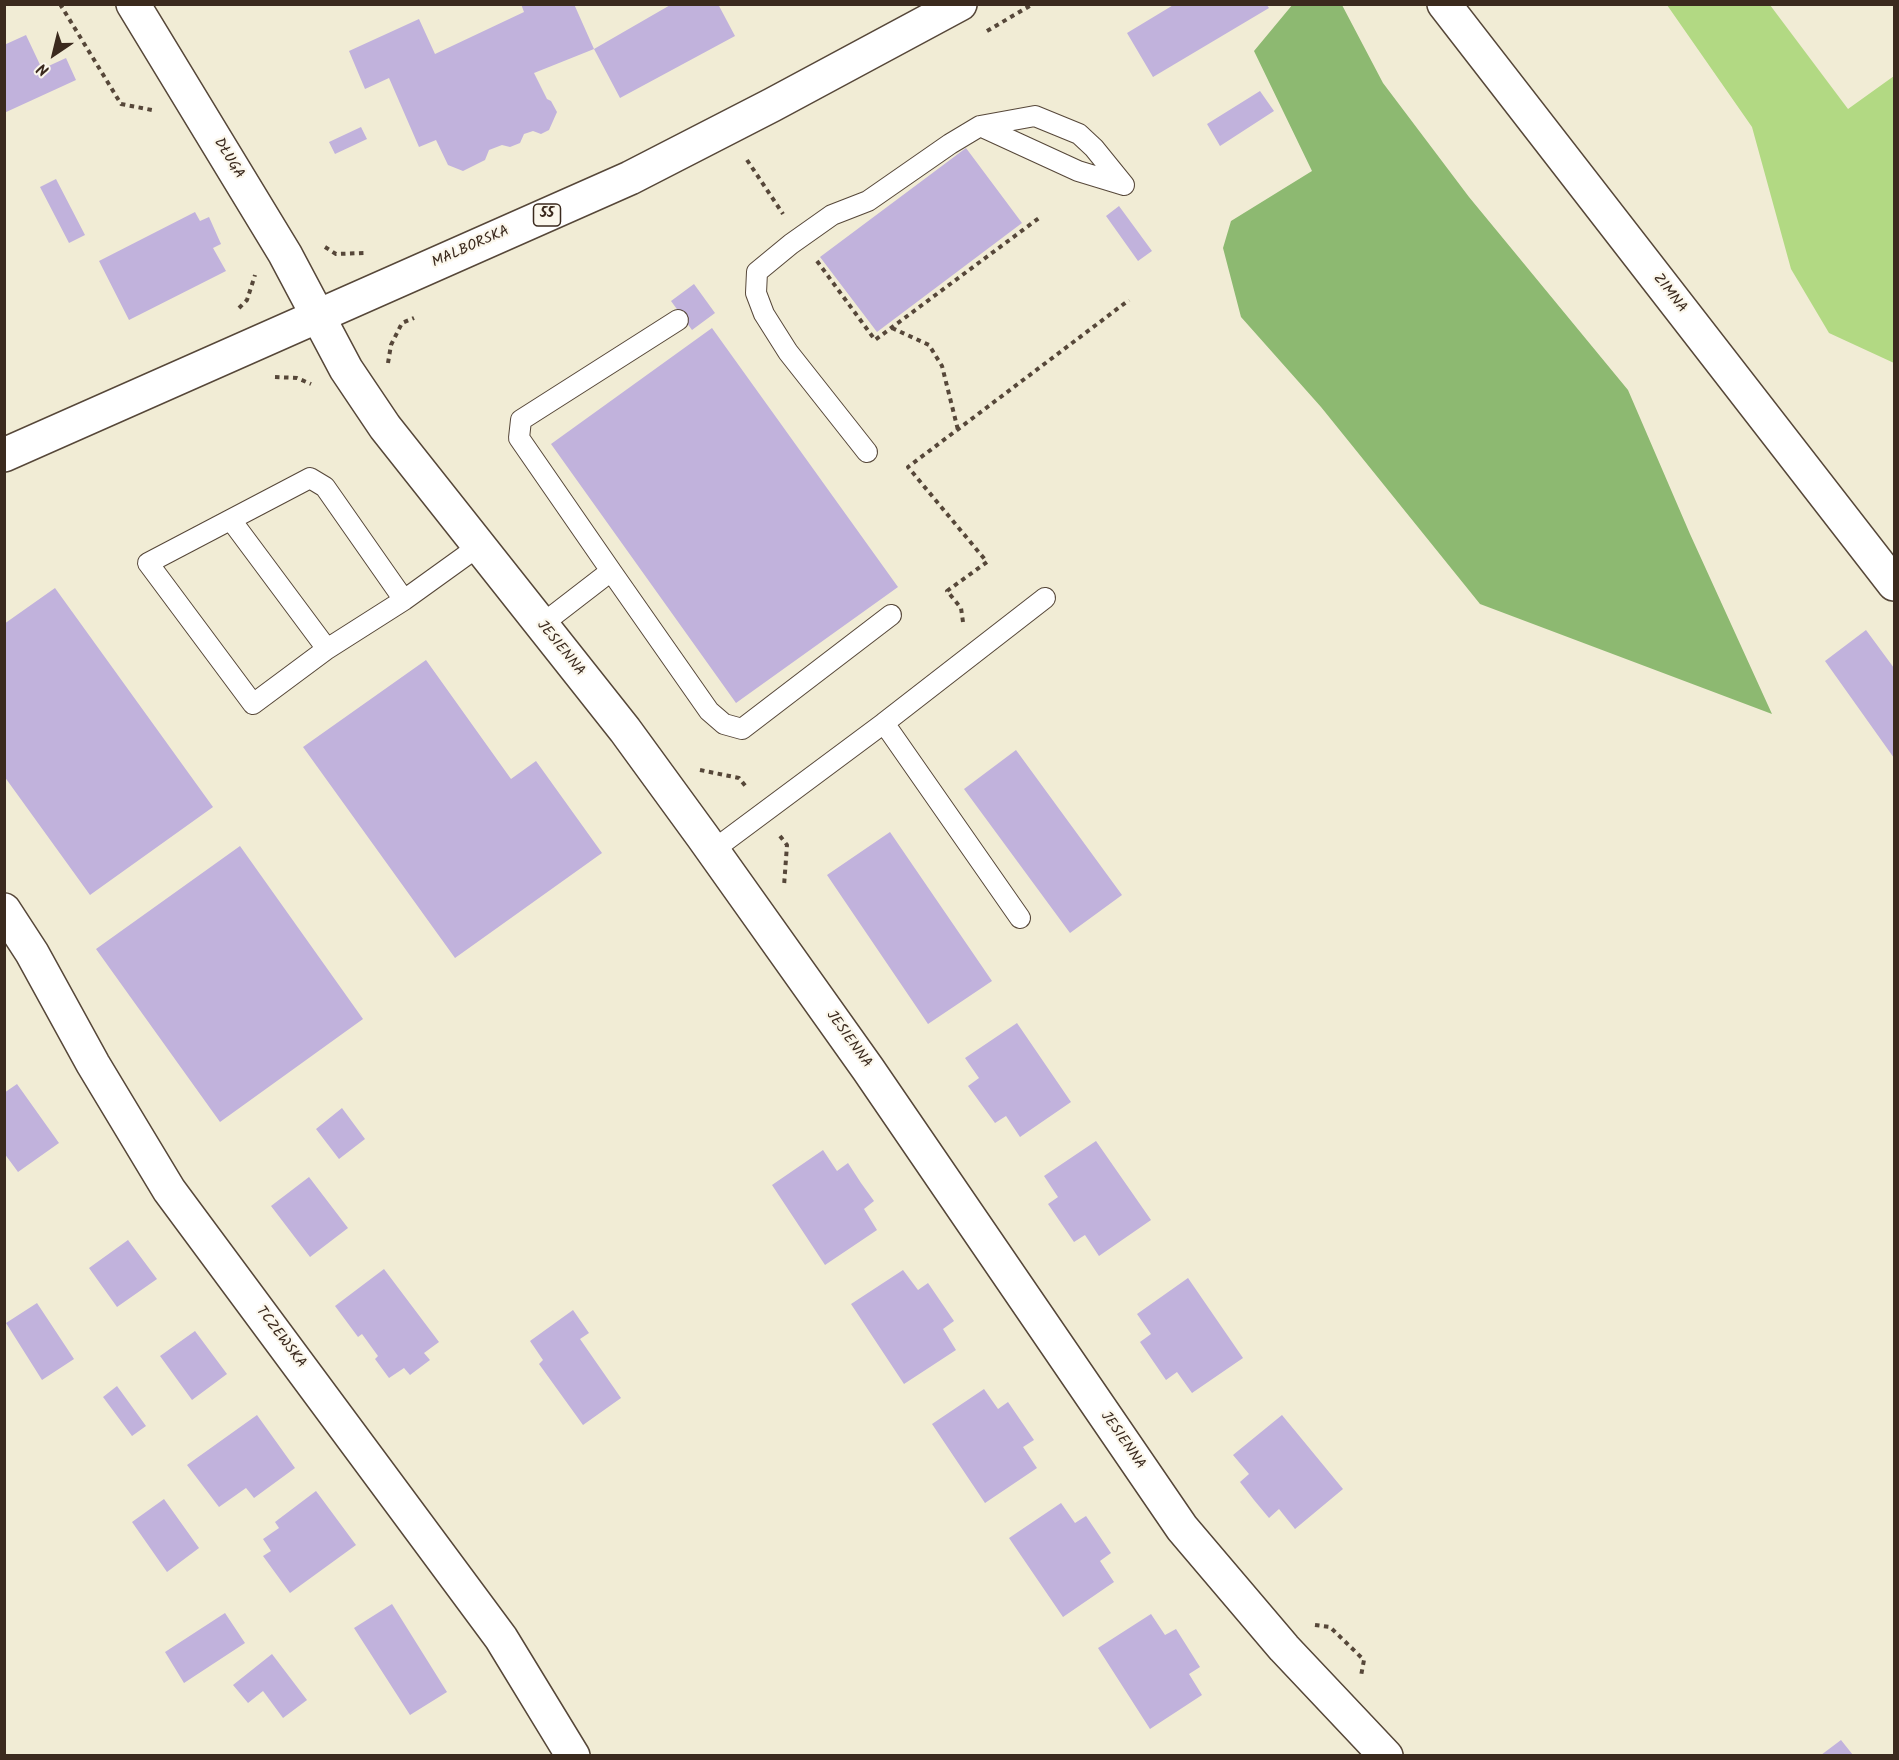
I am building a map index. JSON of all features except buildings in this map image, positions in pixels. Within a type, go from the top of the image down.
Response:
[{"type":"street","name":"DŁUGA","points":[[133,4],[264,218],[319,316]]},
{"type":"street","name":"MALBORSKA","points":[[4,455],[630,178],[960,4]]},
{"type":"street","name":"ZIMNA","points":[[1444,4],[1894,584]]},
{"type":"street","name":"JESIENNA","points":[[319,316],[346,369],[385,427],[625,730],[868,1069],[1182,1528],[1284,1648],[1386,1755]]},
{"type":"street","name":"TCZEWSKA","points":[[4,910],[32,953],[93,1064],[169,1190],[501,1638],[573,1755]]},
{"type":"lane","points":[[867,452],[788,352],[764,314],[756,293],[758,272],[800,237],[832,215],[868,201],[980,126],[1035,116],[1079,134],[1094,148],[1124,185],[1077,171],[980,126]]},
{"type":"lane","points":[[678,320],[521,420],[519,438],[709,711],[724,724],[742,729],[891,615]]},
{"type":"lane","points":[[404,600],[325,487],[310,478],[148,563],[253,704],[327,649],[404,600],[479,546]]},
{"type":"lane","points":[[231,520],[327,649]]},
{"type":"lane","points":[[541,625],[611,571]]},
{"type":"lane","points":[[712,851],[884,723],[1045,598]]},
{"type":"lane","points":[[884,723],[1020,918]]},
{"type":"path","points":[[60,4],[121,104],[154,111]]},
{"type":"path","points":[[747,159],[875,340],[1038,218]]},
{"type":"path","points":[[238,309],[247,300],[258,265]]},
{"type":"path","points":[[987,562],[908,466],[1129,300]]},
{"type":"path","points":[[892,327],[929,345],[942,366],[958,430]]},
{"type":"path","points":[[273,377],[297,378],[319,388]]},
{"type":"green space","points":[[1293,4],[1342,5],[1383,83],[1469,197],[1628,390],[1690,534],[1772,714],[1480,604],[1321,407],[1241,317],[1223,248],[1231,221],[1312,171],[1254,51]]},
{"type":"green space","points":[[1667,5],[1770,5],[1848,109],[1894,76],[1894,363],[1829,333],[1791,269],[1752,127]]}]
